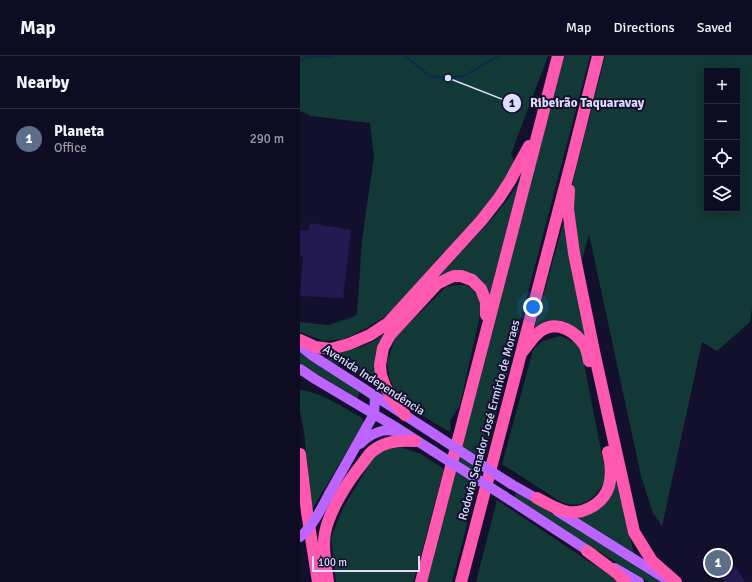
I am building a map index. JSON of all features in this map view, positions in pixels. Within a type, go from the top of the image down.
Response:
[{"type":"highway","name":"Rodovia Senador José Ermírio de Moraes","points":[[421,582],[558,56]]},
{"type":"highway","name":"Rodovia Senador José Ermírio de Moraes","points":[[461,582],[598,56]]},
{"type":"highway","points":[[300,340],[315,347],[331,349],[349,344],[370,335],[388,323],[481,221],[499,198],[523,158],[540,124]]},
{"type":"highway","points":[[571,163],[568,209],[574,253],[634,532],[652,561],[676,582]]},
{"type":"highway","points":[[405,415],[392,399],[381,375],[380,365],[383,348],[390,335],[437,284],[449,278],[461,276],[472,280],[480,289],[486,302],[485,334]]},
{"type":"highway","points":[[519,357],[542,330],[551,326],[557,326],[572,332],[580,340],[586,348],[588,356],[610,461],[611,474],[609,487],[602,499],[591,508],[579,512],[567,512],[536,498]]},
{"type":"highway","points":[[328,582],[324,546],[325,533],[328,521],[336,504],[350,480],[369,454],[378,447],[398,441],[415,441]]},
{"type":"highway","points":[[300,454],[318,582]]},
{"type":"highway","points":[[588,551],[618,574],[625,582]]},
{"type":"main road","name":"Avenida Independência","points":[[300,346],[313,356],[511,484],[670,582]]},
{"type":"main road","points":[[300,369],[432,450],[638,582]]},
{"type":"main road","points":[[300,537],[306,532],[315,519],[374,414],[373,395]]},
{"type":"main road","points":[[354,450],[366,438],[376,432],[389,430],[432,450]]},
{"type":"green space","points":[[300,56],[548,56],[511,154],[515,163],[498,191],[478,217],[386,316],[363,330],[344,339],[324,341],[300,332],[300,322],[328,325],[353,317],[357,314],[362,240],[374,157],[370,123],[311,116],[300,111]]},
{"type":"green space","points":[[564,56],[590,56],[452,582],[426,582]]},
{"type":"green space","points":[[605,56],[752,56],[752,308],[750,322],[717,351],[702,342],[662,526],[653,513],[641,476],[589,234],[580,267],[573,202],[573,181]]},
{"type":"green space","points":[[519,182],[489,296],[474,278],[431,285],[489,222],[508,199]]},
{"type":"green space","points":[[563,224],[565,224],[591,352],[576,331],[533,333]]},
{"type":"green space","points":[[467,285],[477,294],[481,304],[479,320],[460,405],[450,421],[451,430],[448,431],[405,405],[395,392],[389,376],[387,362],[396,336],[446,287]]},
{"type":"green space","points":[[387,332],[382,345],[385,393],[354,372],[351,366],[343,361],[338,365],[327,359],[328,354],[359,347],[374,341]]},
{"type":"green space","points":[[560,336],[575,342],[581,349],[606,480],[597,493],[588,501],[576,505],[561,502],[502,464],[533,350],[543,341]]},
{"type":"green space","points":[[300,353],[360,392],[357,399],[300,363]]},
{"type":"green space","points":[[300,390],[307,391],[332,401],[362,418],[364,423],[313,508],[304,432],[300,412]]},
{"type":"green space","points":[[400,447],[421,454],[444,469],[413,582],[336,582],[331,537],[343,508],[375,455],[389,449]]},
{"type":"green space","points":[[614,460],[634,555],[576,517],[594,510]]},
{"type":"green space","points":[[516,491],[661,582],[648,582],[514,499]]},
{"type":"green space","points":[[497,500],[615,579],[618,582],[476,582]]},
{"type":"building","points":[[310,223],[351,230],[343,298],[300,296],[303,256],[300,255],[300,230],[308,231]]},
{"type":"building","points":[[719,546],[745,580],[742,582],[725,582],[713,567],[710,569],[702,559]]},
{"type":"waterway","points":[[300,61],[306,57],[332,56]]},
{"type":"waterway","points":[[405,56],[430,76],[448,78],[464,76],[498,56]]},
{"type":"place","name":"Ribeirão Taquaravay","points":[[448,78]]},
{"type":"place","name":"Planeta","points":[[718,563]]}]
